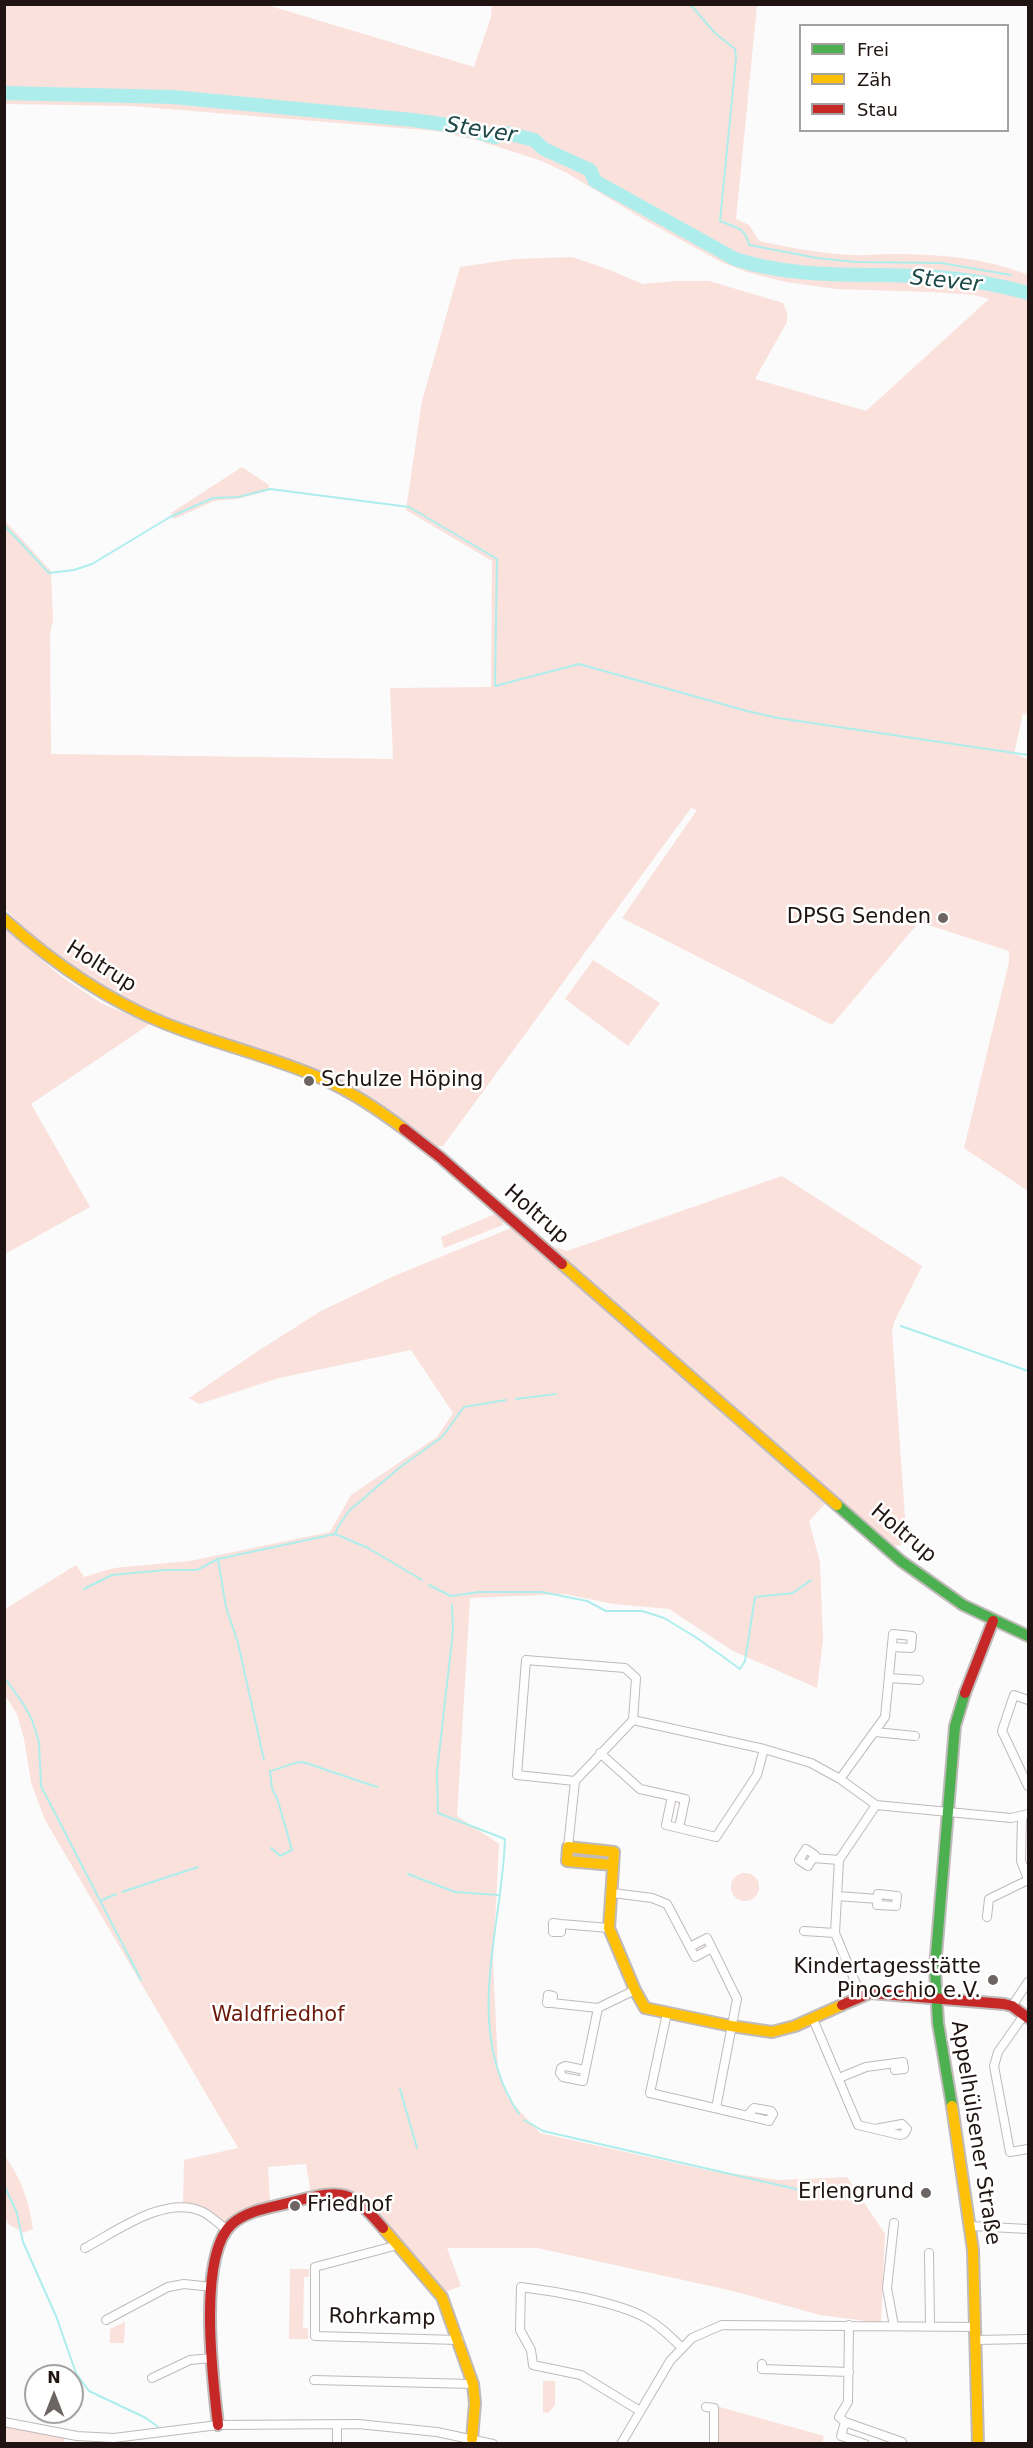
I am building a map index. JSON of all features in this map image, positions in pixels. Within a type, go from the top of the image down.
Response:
[{"type":"street","name":"Holtrup","points":[[4,919],[31,944],[106,997],[190,1034],[323,1079],[399,1124],[901,1561],[963,1605],[1029,1636]]},
{"type":"street","name":"Appelhülsener Straße","points":[[978,2444],[975,2281],[971,2226],[935,1998],[936,1945],[958,1711],[993,1621]]},
{"type":"street","points":[[840,1779],[885,1717],[892,1647]]},
{"type":"street","points":[[575,1781],[517,1775],[526,1660],[625,1668],[636,1678],[633,1720],[575,1781],[567,1860],[613,1865],[609,1928],[634,1990],[645,2008],[731,2026],[776,2032],[813,2019],[861,1996],[881,1993],[1012,2006],[1026,2016],[998,2052],[994,2066],[1010,2152],[1029,2149]]},
{"type":"street","points":[[889,1678],[919,1680]]},
{"type":"street","points":[[1029,1700],[1014,1695],[1002,1731],[1029,1786]]},
{"type":"street","points":[[633,1720],[764,1749],[811,1763],[840,1779],[876,1805],[1011,1818],[1025,1815],[1021,1861],[1029,1880],[989,1899],[987,1917]]},
{"type":"street","points":[[875,1732],[915,1736]]},
{"type":"street","points":[[672,1796],[666,1825],[716,1837],[757,1775],[764,1749]]},
{"type":"street","points":[[600,1753],[640,1789],[684,1799],[679,1828]]},
{"type":"street","points":[[861,1996],[835,1933],[839,1860],[876,1805]]},
{"type":"street","points":[[813,1858],[839,1860]]},
{"type":"street","points":[[613,1893],[652,1899],[667,1904],[695,1957],[712,1948],[737,1999],[716,2108]]},
{"type":"street","points":[[837,1896],[878,1899]]},
{"type":"street","points":[[561,1924],[609,1928]]},
{"type":"street","points":[[804,1931],[835,1933]]},
{"type":"street","points":[[1012,2006],[1029,1982]]},
{"type":"street","points":[[552,2003],[598,2008],[634,1990]]},
{"type":"street","points":[[585,2070],[598,2008]]},
{"type":"street","points":[[667,2013],[650,2093],[747,2116]]},
{"type":"street","points":[[813,2019],[858,2125],[875,2129]]},
{"type":"street","points":[[839,2078],[866,2067],[894,2063]]},
{"type":"street","name":"Rohrkamp","points":[[226,2229],[241,2216],[327,2194],[343,2193],[357,2200],[442,2297],[473,2384],[476,2403],[472,2439]]},
{"type":"street","points":[[85,2248],[155,2210],[181,2208],[202,2212],[226,2229],[218,2246],[212,2287],[212,2358],[218,2425]]},
{"type":"street","points":[[894,2223],[887,2288],[894,2326]]},
{"type":"street","points":[[971,2226],[1029,2229]]},
{"type":"street","name":"Rohrkamp","points":[[398,2245],[315,2267],[315,2336],[459,2340]]},
{"type":"street","points":[[929,2253],[930,2326]]},
{"type":"street","points":[[106,2320],[168,2287],[184,2284],[212,2287]]},
{"type":"street","points":[[640,2411],[580,2375],[532,2365],[531,2350],[520,2330],[521,2287],[542,2289],[628,2310],[661,2328],[682,2348]]},
{"type":"street","points":[[621,2444],[670,2361],[682,2348],[706,2331],[730,2323],[976,2326]]},
{"type":"street","points":[[849,2325],[848,2402],[839,2417],[845,2422],[902,2442]]},
{"type":"street","points":[[976,2340],[1029,2339]]},
{"type":"street","points":[[152,2378],[190,2360],[212,2358]]},
{"type":"street","points":[[762,2364],[762,2369],[849,2372]]},
{"type":"street","points":[[314,2380],[473,2384]]},
{"type":"street","points":[[706,2407],[714,2408],[714,2444]]},
{"type":"street","points":[[4,2422],[114,2441],[218,2425],[337,2424],[403,2428],[494,2444]]},
{"type":"street","points":[[845,2422],[841,2436],[865,2444]]},
{"type":"street","points":[[337,2424],[337,2444]]},
{"type":"green space","points":[[5,5],[267,5],[474,67],[491,17],[492,5],[757,5],[736,219],[749,225],[759,241],[783,246],[843,254],[906,254],[977,260],[1028,275],[1028,715],[1023,713],[1014,754],[1028,759],[1028,1191],[964,1148],[1009,962],[1009,951],[919,922],[832,1025],[622,918],[697,810],[691,808],[443,1146],[437,1146],[384,1106],[341,1081],[299,1063],[164,1017],[97,986],[42,944],[5,909],[4,526],[7,523],[51,571],[53,620],[50,634],[51,754],[393,759],[390,688],[491,687],[492,561],[406,510],[422,401],[460,267],[515,259],[572,257],[643,284],[709,281],[783,303],[787,313],[787,322],[755,379],[866,411],[989,299],[975,295],[932,292],[836,289],[786,282],[750,273],[721,262],[567,173],[542,161],[480,141],[436,131],[131,106],[5,104]]},
{"type":"green space","points":[[242,467],[269,485],[268,491],[237,499],[214,501],[174,519],[171,513]]},
{"type":"green space","points":[[4,928],[62,977],[101,1003],[150,1024],[31,1104],[90,1207],[5,1254]]},
{"type":"green space","points":[[593,960],[660,1003],[628,1046],[565,999]]},
{"type":"green space","points":[[782,1176],[922,1266],[894,1322],[892,1332],[906,1532],[901,1545],[893,1546],[552,1246],[567,1251]]},
{"type":"green space","points":[[495,1214],[503,1220],[503,1225],[444,1248],[441,1237]]},
{"type":"green space","name":"Waldfriedhof","points":[[511,1228],[825,1504],[809,1521],[820,1562],[823,1640],[817,1688],[733,1651],[669,1609],[614,1604],[564,1594],[470,1598],[457,1816],[499,1844],[493,1962],[498,2068],[508,2098],[540,2133],[707,2170],[779,2180],[847,2177],[885,2234],[881,2323],[820,2315],[729,2290],[537,2248],[447,2248],[461,2286],[445,2292],[362,2197],[343,2189],[311,2195],[306,2164],[268,2167],[270,2202],[244,2208],[223,2223],[199,2206],[183,2203],[184,2160],[238,2148],[45,1820],[31,1782],[24,1739],[17,1714],[5,1695],[5,1609],[76,1565],[84,1577],[114,1568],[190,1561],[330,1532],[351,1495],[437,1437],[453,1413],[411,1350],[279,1378],[199,1404],[189,1398],[321,1311],[394,1276]]},
{"type":"green space","points":[[745,1873],[755,1877],[759,1887],[755,1897],[745,1901],[735,1897],[731,1887],[735,1877]]},
{"type":"green space","points":[[4,2155],[20,2181],[29,2209],[33,2229],[24,2233],[8,2224],[5,2216]]},
{"type":"green space","points":[[290,2269],[309,2269],[309,2277],[304,2277],[303,2328],[308,2328],[308,2339],[289,2339]]},
{"type":"green space","points":[[125,2322],[124,2343],[110,2343],[110,2329]]},
{"type":"green space","points":[[543,2381],[555,2381],[555,2405],[548,2413],[543,2412]]},
{"type":"green space","points":[[716,2406],[824,2436],[822,2443],[719,2443]]},
{"type":"green space","points":[[5,2427],[65,2438],[63,2443],[5,2443]]},
{"type":"waterway","points":[[690,4],[715,33],[735,49],[720,221],[742,231],[749,245],[817,258],[856,262],[941,263],[1011,275]]},
{"type":"waterway","name":"Stever","points":[[4,93],[173,97],[413,120],[455,126],[495,137],[507,133],[534,140],[544,149],[590,170],[595,181],[735,259],[760,266],[810,273],[960,279],[1028,293]]},
{"type":"waterway","points":[[4,525],[49,573],[74,570],[92,564],[170,517],[213,498],[238,497],[270,489],[409,507],[497,559],[495,686],[579,664],[778,718],[1028,755]]},
{"type":"waterway","points":[[901,1326],[1028,1371]]},
{"type":"waterway","points":[[516,1399],[556,1394]]},
{"type":"waterway","points":[[84,1589],[112,1575],[165,1570],[197,1570],[218,1559],[335,1534],[350,1510],[399,1468],[442,1437],[464,1407],[506,1400]]},
{"type":"waterway","points":[[335,1534],[368,1548],[422,1580]]},
{"type":"waterway","points":[[218,1559],[226,1607],[238,1643],[264,1760]]},
{"type":"waterway","points":[[429,1585],[451,1596],[479,1592],[542,1592],[587,1601],[606,1611],[642,1611],[664,1618],[740,1669],[745,1661],[755,1597],[793,1593],[811,1580]]},
{"type":"waterway","points":[[452,1605],[453,1631],[437,1772],[438,1813],[505,1839],[493,1944],[489,2014],[492,2048],[502,2082],[519,2114]]},
{"type":"waterway","points":[[7,1681],[32,1720],[39,1742],[41,1786],[141,1980]]},
{"type":"waterway","points":[[271,1848],[280,1856],[292,1850],[272,1788],[270,1771],[303,1762],[377,1787]]},
{"type":"waterway","points":[[122,1892],[198,1867]]},
{"type":"waterway","points":[[408,1874],[455,1892],[499,1895]]},
{"type":"waterway","points":[[100,1901],[116,1894]]},
{"type":"waterway","points":[[400,2089],[417,2148]]},
{"type":"waterway","points":[[524,2120],[543,2131],[800,2190]]},
{"type":"waterway","points":[[4,2185],[17,2213],[23,2242],[56,2316],[76,2373],[89,2391],[146,2418],[158,2427]]},
{"type":"traffic: fast","points":[[837,1505],[901,1561],[963,1605],[1028,1636]]},
{"type":"traffic: fast","points":[[952,2106],[938,2023],[935,1968],[955,1726],[965,1693]]},
{"type":"traffic: slow","points":[[4,919],[60,964],[120,1003],[164,1023],[323,1079],[365,1102],[404,1129]]},
{"type":"traffic: slow","points":[[562,1264],[837,1505]]},
{"type":"traffic: slow","points":[[613,1865],[567,1861],[568,1847],[614,1852],[609,1928],[645,2008],[772,2032],[795,2026],[842,2005]]},
{"type":"traffic: slow","points":[[952,2106],[973,2250],[978,2444]]},
{"type":"traffic: slow","points":[[383,2228],[442,2297],[473,2384],[475,2403],[472,2439]]},
{"type":"traffic: jam","points":[[404,1129],[440,1157],[562,1264]]},
{"type":"traffic: jam","points":[[965,1693],[993,1621]]},
{"type":"traffic: jam","points":[[842,2005],[870,1993],[1004,2004],[1012,2006],[1028,2018]]},
{"type":"traffic: jam","points":[[218,2425],[211,2350],[211,2290],[214,2262],[221,2240],[232,2224],[262,2209],[312,2197],[336,2194],[354,2200],[383,2228]]},
{"type":"place","name":"DPSG Senden","points":[[943,918]]},
{"type":"place","name":"Schulze Höping","points":[[309,1081]]},
{"type":"place","name":"Kindertagesstätte Pinocchio e.V.","points":[[993,1980]]},
{"type":"place","name":"Erlengrund","points":[[926,2193]]},
{"type":"place","name":"Friedhof","points":[[295,2206]]}]
